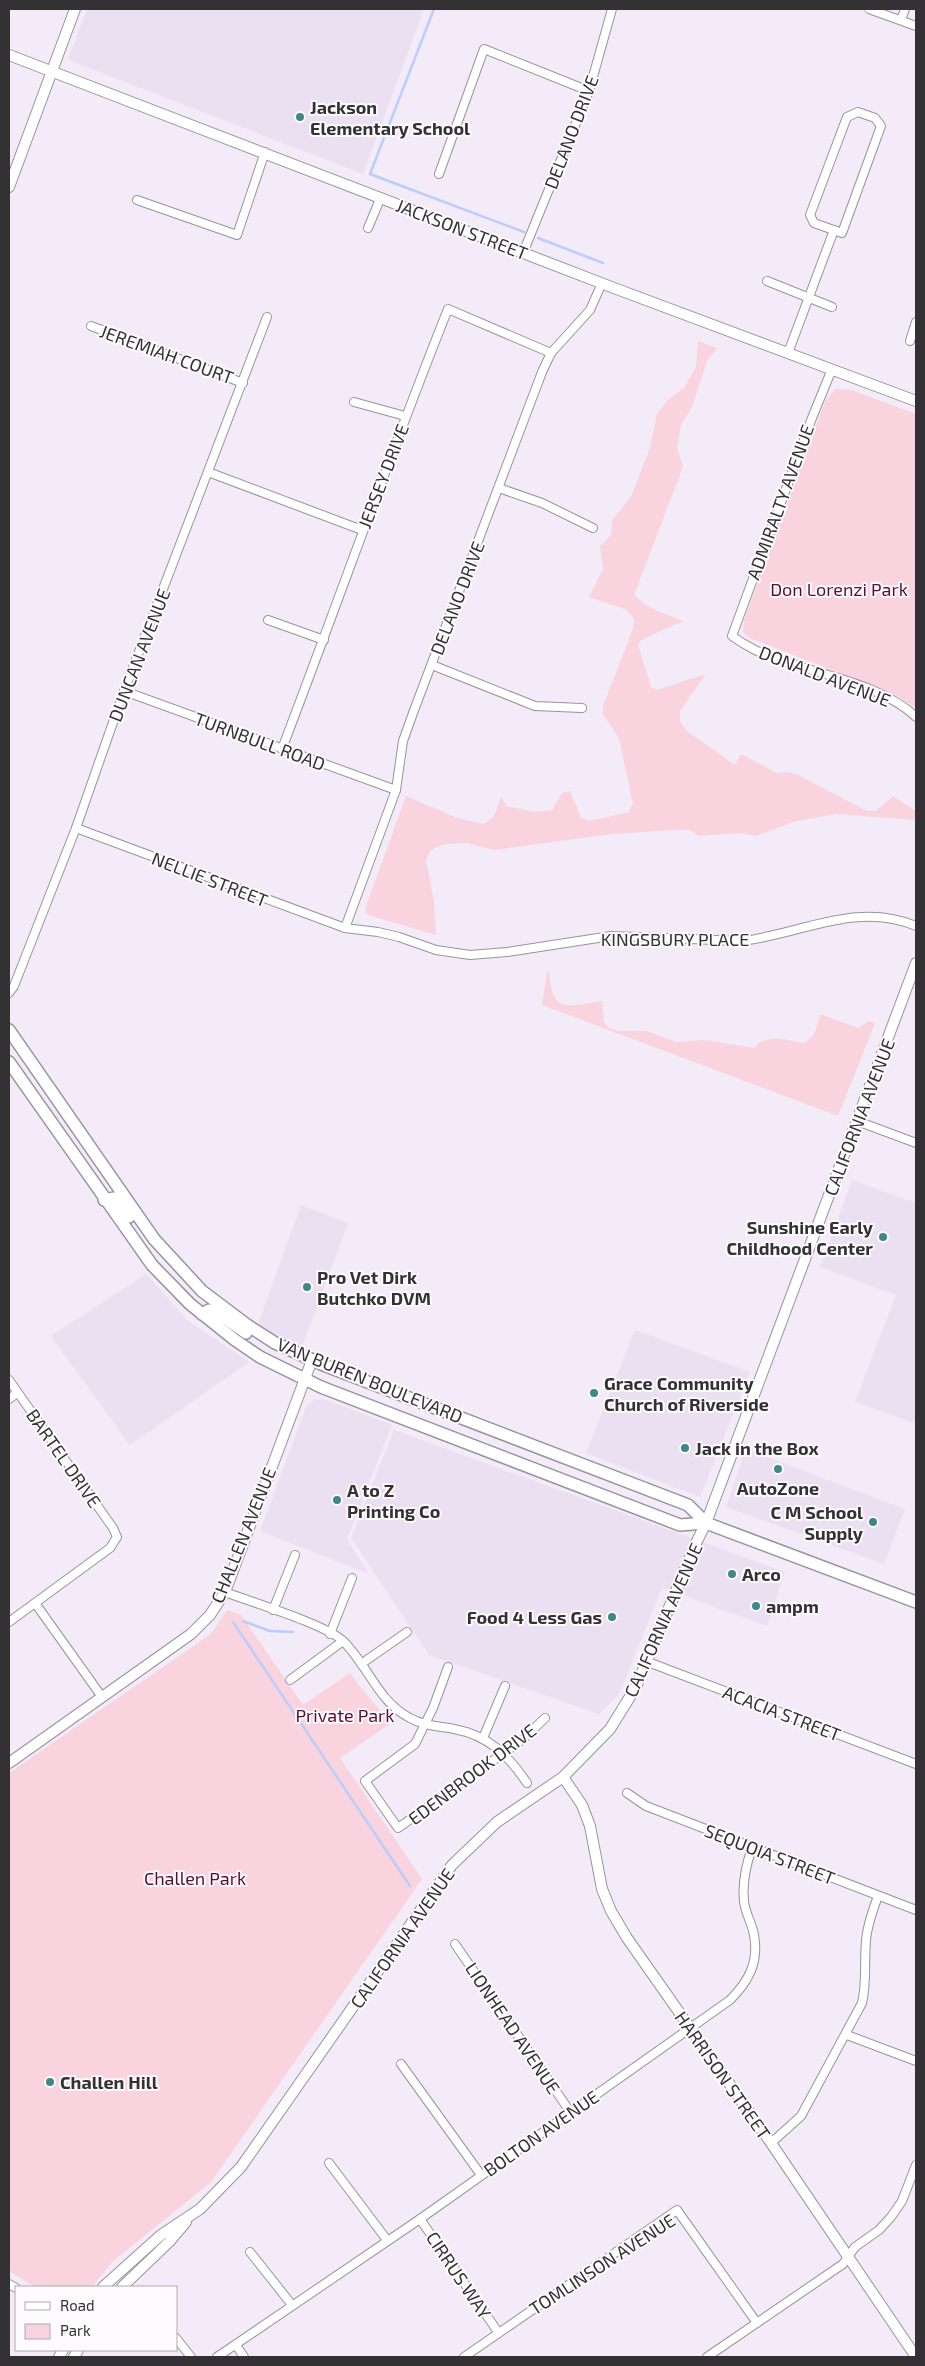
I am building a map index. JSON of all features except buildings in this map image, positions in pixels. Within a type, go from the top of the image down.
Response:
[{"type":"main road","points":[[9,187],[75,9]]},
{"type":"main road","name":"JACKSON STREET","points":[[9,55],[602,283],[916,400]]},
{"type":"main road","name":"CALIFORNIA AVENUE","points":[[123,2286],[169,2242],[195,2212],[241,2167],[452,1865],[497,1822],[563,1777],[610,1728],[636,1688],[706,1523],[916,963]]},
{"type":"main road","name":"VAN BUREN BOULEVARD","points":[[9,1030],[159,1244],[202,1291],[265,1337],[312,1360],[688,1505],[706,1523],[916,1602]]},
{"type":"main road","name":"VAN BUREN BOULEVARD","points":[[9,1062],[104,1200],[152,1265],[202,1314],[260,1357],[304,1379],[680,1525],[706,1523]]},
{"type":"main road","points":[[104,1200],[114,1198],[143,1235],[159,1244]]},
{"type":"main road","points":[[202,1314],[209,1310],[216,1312],[248,1334],[265,1337]]},
{"type":"main road","name":"CHALLEN AVENUE","points":[[9,1763],[191,1634],[210,1615],[225,1592],[312,1360]]},
{"type":"main road","name":"HARRISON STREET","points":[[563,1777],[582,1805],[590,1826],[602,1889],[611,1911],[627,1938],[771,2143],[916,2357]]},
{"type":"main road","name":"CALIFORNIA AVENUE","points":[[103,2286],[154,2240],[195,2212]]},
{"type":"street","name":"DELANO DRIVE","points":[[524,252],[589,91],[612,9]]},
{"type":"street","points":[[870,9],[916,26]]},
{"type":"street","points":[[901,20],[905,9]]},
{"type":"street","points":[[439,174],[484,49],[589,91]]},
{"type":"street","points":[[858,112],[875,118],[881,126],[842,233],[834,230],[814,223],[810,215],[847,117],[858,112]]},
{"type":"street","points":[[137,200],[237,236],[265,152]]},
{"type":"street","points":[[368,228],[381,197]]},
{"type":"street","points":[[788,353],[834,230]]},
{"type":"street","points":[[767,280],[832,307]]},
{"type":"street","name":"DELANO DRIVE","points":[[345,928],[396,790],[403,740],[542,372],[551,353],[590,310],[602,283]]},
{"type":"street","name":"JERSEY DRIVE","points":[[282,749],[324,640],[362,530],[405,416],[448,309],[551,353]]},
{"type":"street","name":"DUNCAN AVENUE","points":[[9,993],[76,828],[124,691],[268,317]]},
{"type":"street","points":[[910,341],[916,322]]},
{"type":"street","name":"JEREMIAH COURT","points":[[91,326],[243,383]]},
{"type":"street","name":"ADMIRALTY AVENUE","points":[[732,636],[812,418],[832,370]]},
{"type":"street","points":[[354,402],[405,416]]},
{"type":"street","points":[[208,472],[362,530]]},
{"type":"street","points":[[499,488],[542,504],[593,528]]},
{"type":"street","points":[[268,620],[324,640]]},
{"type":"street","name":"DONALD AVENUE","points":[[732,636],[755,650],[866,689],[898,704],[916,718]]},
{"type":"street","points":[[432,664],[535,706],[582,708]]},
{"type":"street","name":"TURNBULL ROAD","points":[[124,691],[396,790]]},
{"type":"street","name":"NELLIE STREET","points":[[76,828],[345,928]]},
{"type":"street","name":"KINGSBURY PLACE","points":[[345,928],[378,932],[436,950],[470,955],[507,952],[611,936],[742,941],[761,939],[843,918],[872,916],[903,921],[916,926]]},
{"type":"street","points":[[857,1121],[916,1143]]},
{"type":"street","name":"BARTEL DRIVE","points":[[9,1380],[107,1520],[117,1538],[110,1548],[35,1603]]},
{"type":"street","points":[[9,1399],[18,1393]]},
{"type":"street","points":[[273,1610],[295,1555]]},
{"type":"street","points":[[330,1634],[352,1578]]},
{"type":"street","points":[[225,1592],[273,1610],[343,1641],[377,1689],[393,1706],[409,1718],[425,1724],[469,1732],[483,1738],[504,1753],[527,1783]]},
{"type":"street","points":[[9,1622],[35,1603],[102,1697]]},
{"type":"street","points":[[361,1664],[407,1632]]},
{"type":"street","points":[[290,1680],[343,1641]]},
{"type":"street","name":"ACACIA STREET","points":[[648,1662],[916,1764]]},
{"type":"street","points":[[425,1724],[448,1668]]},
{"type":"street","points":[[483,1738],[505,1686]]},
{"type":"street","name":"EDENBROOK DRIVE","points":[[425,1724],[415,1744],[365,1781],[398,1828],[504,1753],[535,1729],[545,1718]]},
{"type":"street","name":"SEQUOIA STREET","points":[[628,1793],[646,1806],[916,1910]]},
{"type":"street","name":"BOLTON AVENUE","points":[[217,2357],[386,2240],[420,2219],[730,2000],[742,1988],[756,1960],[754,1935],[744,1903],[743,1888],[745,1868],[752,1848]]},
{"type":"street","points":[[771,2143],[802,2116],[847,2035],[862,2003],[866,1986],[866,1940],[878,1896]]},
{"type":"street","name":"LIONHEAD AVENUE","points":[[455,1944],[571,2113]]},
{"type":"street","points":[[847,2035],[916,2061]]},
{"type":"street","points":[[401,2064],[481,2175]]},
{"type":"street","points":[[329,2163],[386,2240]]},
{"type":"street","points":[[707,2357],[843,2264],[855,2247],[879,2230],[892,2217],[902,2201],[916,2165]]},
{"type":"street","name":"TOMLINSON AVENUE","points":[[464,2357],[678,2210],[757,2323]]},
{"type":"street","name":"CIRRUS WAY","points":[[420,2219],[498,2332]]},
{"type":"street","points":[[250,2252],[292,2305]]},
{"type":"street","points":[[178,2341],[191,2357]]},
{"type":"street","points":[[236,2345],[244,2357]]},
{"type":"shaded area","name":"Jackson Elementary School","points":[[87,9],[424,9],[363,174],[68,60]]},
{"type":"shaded area","points":[[852,1180],[916,1203],[916,1424],[855,1402],[896,1295],[820,1267]]},
{"type":"shaded area","points":[[301,1205],[348,1223],[301,1350],[258,1324]]},
{"type":"shaded area","points":[[146,1274],[187,1320],[249,1362],[130,1445],[51,1336]]},
{"type":"shaded area","points":[[635,1330],[750,1372],[700,1497],[586,1453]]},
{"type":"shaded area","points":[[315,1399],[326,1400],[392,1425],[347,1539],[369,1574],[260,1531],[306,1407]]},
{"type":"shaded area","points":[[394,1430],[785,1572],[767,1626],[662,1588],[619,1694],[599,1714],[429,1655],[351,1538]]},
{"type":"shaded area","points":[[746,1449],[905,1509],[884,1564],[726,1507]]},
{"type":"green space","points":[[698,341],[717,348],[707,361],[692,407],[681,425],[677,448],[683,467],[634,595],[651,608],[683,621],[641,640],[638,645],[651,687],[657,690],[706,674],[680,711],[680,722],[687,731],[735,765],[741,754],[777,773],[788,772],[798,775],[867,811],[876,811],[893,796],[916,811],[916,820],[836,814],[796,821],[756,836],[739,833],[699,836],[690,830],[675,830],[612,834],[494,850],[467,843],[444,844],[431,850],[426,860],[434,902],[436,935],[368,915],[365,909],[406,796],[457,818],[484,824],[494,816],[501,797],[507,806],[536,812],[552,810],[562,793],[570,791],[581,818],[590,821],[629,812],[633,804],[619,738],[603,714],[603,706],[633,629],[634,618],[625,609],[589,597],[603,569],[600,546],[611,535],[612,520],[631,497],[650,448],[657,414],[668,400],[684,388],[696,367]]},
{"type":"green space","name":"Don Lorenzi Park","points":[[836,389],[851,390],[916,414],[916,708],[896,695],[750,638],[743,632],[744,619],[826,400]]},
{"type":"green space","points":[[547,972],[549,973],[554,996],[558,1002],[564,1005],[580,1005],[602,1001],[604,1022],[609,1028],[618,1031],[647,1031],[676,1042],[705,1040],[754,1048],[766,1040],[772,1039],[804,1043],[814,1034],[820,1014],[858,1028],[869,1021],[875,1023],[838,1116],[542,1005]]},
{"type":"green space","name":"Challen Park","points":[[227,1610],[241,1615],[303,1705],[350,1673],[390,1724],[340,1758],[422,1879],[211,2182],[112,2262],[93,2286],[33,2286],[9,2271],[9,1773],[211,1634]]},
{"type":"waterway","points":[[434,9],[370,174],[524,232]]},
{"type":"waterway","points":[[538,238],[603,263]]},
{"type":"waterway","points":[[243,1621],[270,1631],[293,1632]]},
{"type":"waterway","points":[[233,1622],[410,1886]]},
{"type":"place","name":"Jackson Elementary School","points":[[300,117]]},
{"type":"place","name":"Sunshine Early Childhood Center","points":[[883,1237]]},
{"type":"place","name":"Pro Vet Dirk Butchko DVM","points":[[307,1287]]},
{"type":"place","name":"Grace Community Church of Riverside","points":[[594,1393]]},
{"type":"place","name":"Jack in the Box","points":[[685,1448]]},
{"type":"place","name":"AutoZone","points":[[778,1469]]},
{"type":"place","name":"A to Z Printing Co","points":[[337,1500]]},
{"type":"place","name":"C M School Supply","points":[[873,1522]]},
{"type":"place","name":"Arco","points":[[732,1574]]},
{"type":"place","name":"ampm","points":[[756,1606]]},
{"type":"place","name":"Food 4 Less Gas","points":[[612,1617]]},
{"type":"place","name":"Challen Hill","points":[[50,2082]]},
{"type":"park label","name":"Private Park","points":[[345,1715]]}]
